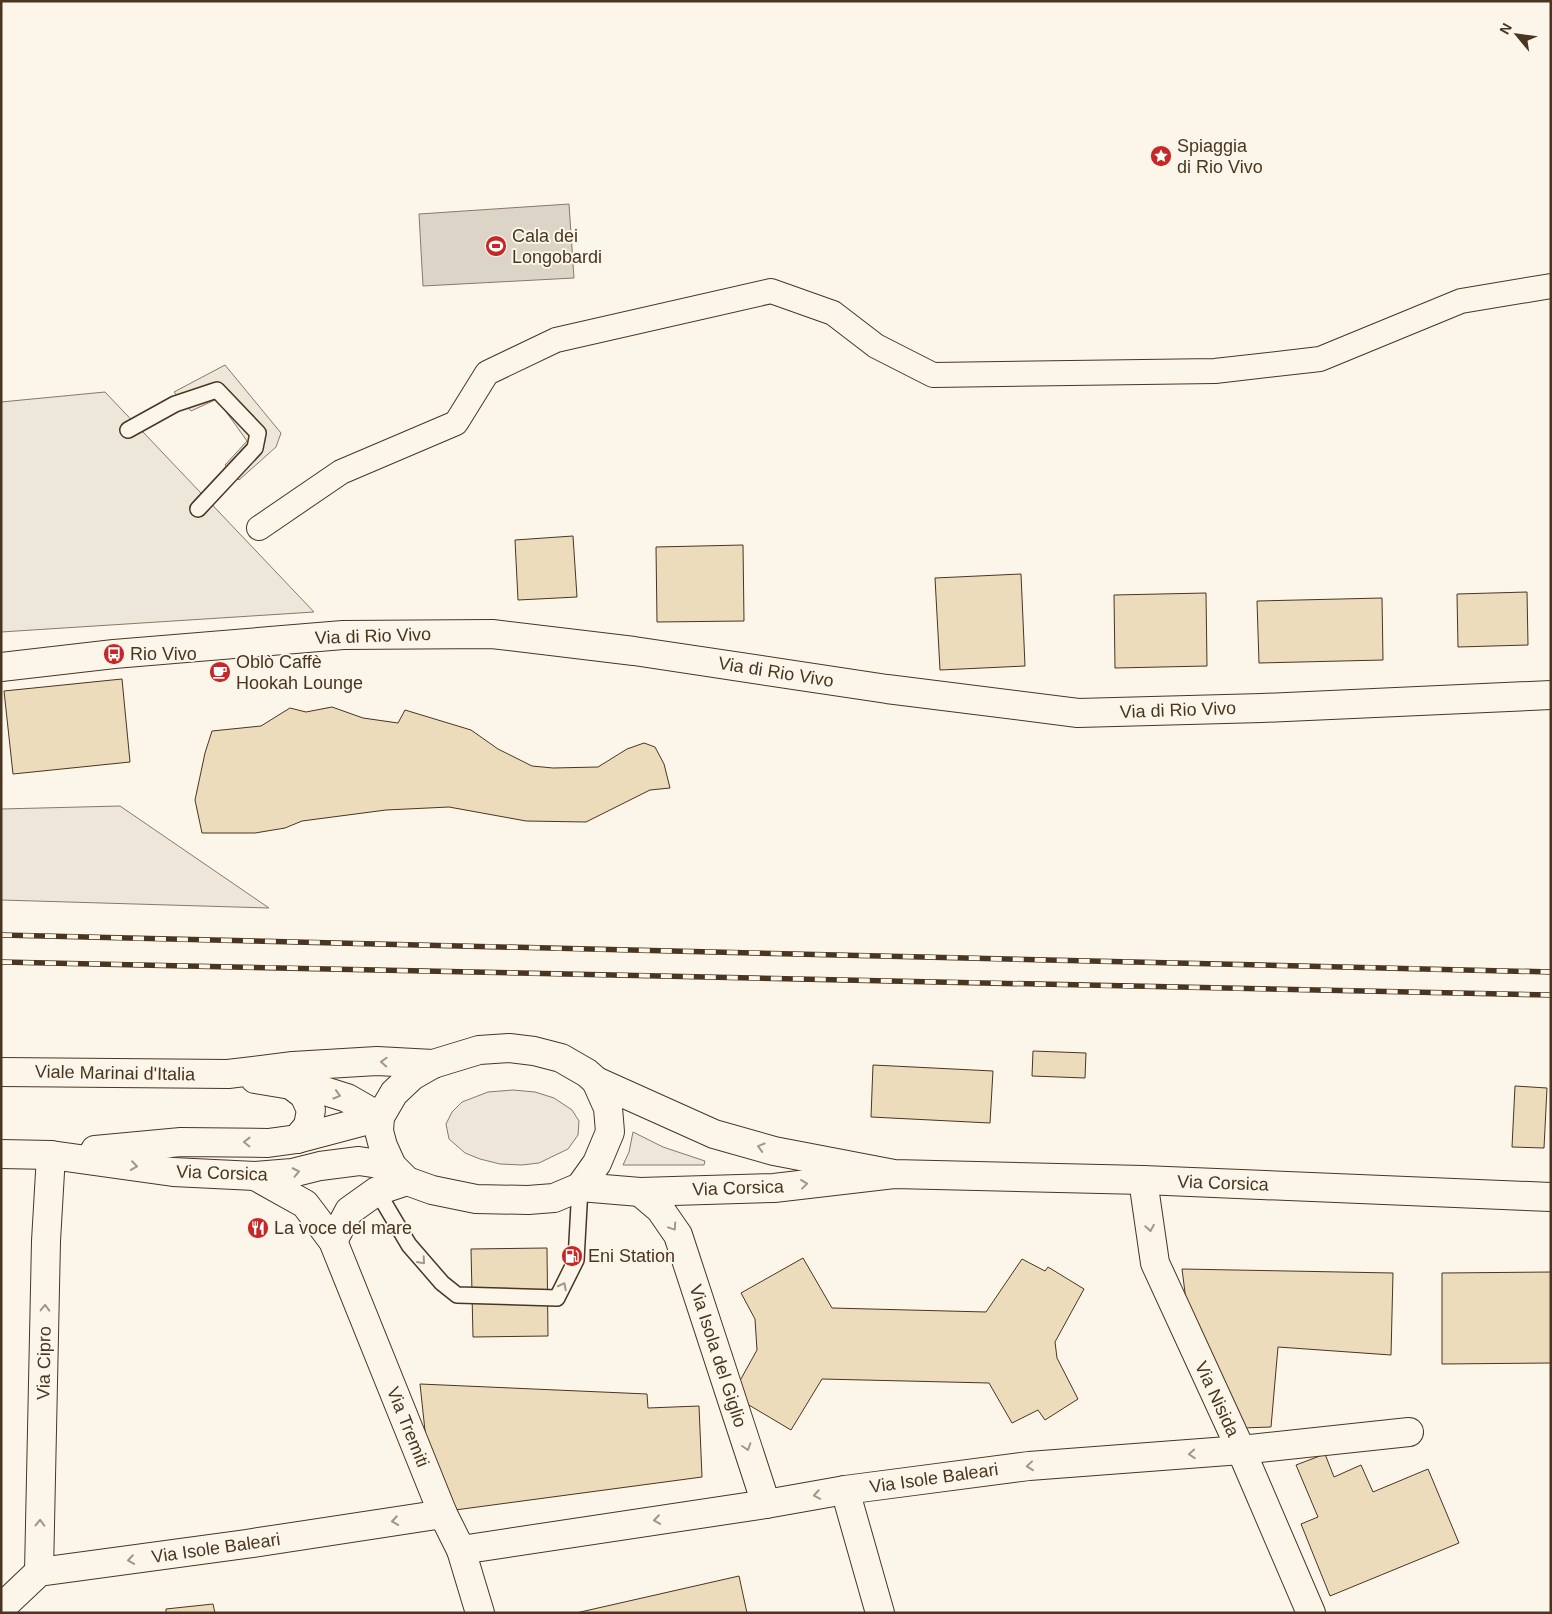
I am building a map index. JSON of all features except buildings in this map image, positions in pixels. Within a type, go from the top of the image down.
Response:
[{"type":"street","points":[[259,528],[341,472],[456,423],[487,373],[556,340],[771,291],[833,313],[876,346],[934,375],[1215,371],[1320,359],[1461,302],[1551,286]]},
{"type":"street","name":"Via di Rio Vivo","points":[[1,667],[114,654],[343,635],[492,634],[634,651],[887,689],[1078,713],[1262,708],[1551,695]]},
{"type":"street","name":"Via Corsica","points":[[51,1155],[182,1142],[268,1142],[297,1139],[380,1116],[394,1093],[412,1076],[433,1064],[479,1050],[509,1048],[534,1051],[561,1058],[587,1073],[596,1081],[714,1134],[774,1151],[894,1174]]},
{"type":"street","name":"Viale Marinai d'Italia","points":[[1,1072],[228,1074],[293,1066],[377,1061],[433,1064]]},
{"type":"street","name":"Viale Marinai d'Italia","points":[[228,1074],[312,1087],[347,1098],[380,1116]]},
{"type":"street","points":[[580,1187],[597,1163],[610,1132],[608,1108],[596,1081]]},
{"type":"street","points":[[291,1085],[304,1095],[311,1110],[308,1126],[297,1139]]},
{"type":"street","points":[[333,1241],[349,1211],[400,1174],[383,1146],[379,1130],[380,1116]]},
{"type":"street","name":"Via Corsica","points":[[1,1154],[51,1155],[174,1172],[256,1176],[292,1173],[320,1166],[359,1161],[400,1174],[432,1190],[476,1199],[528,1200],[554,1198],[580,1187],[640,1192],[774,1188],[894,1174],[1143,1180],[1551,1197]]},
{"type":"street","name":"Via Cipro","points":[[39,1572],[46,1241],[51,1155]]},
{"type":"street","name":"Via Tremiti","points":[[256,1176],[305,1204],[333,1241],[444,1514],[461,1550],[480,1613]]},
{"type":"street","name":"Via Nisida","points":[[1143,1180],[1155,1263],[1241,1450],[1311,1613]]},
{"type":"street","name":"Via Isola del Giglio","points":[[640,1192],[660,1209],[678,1236],[766,1504]]},
{"type":"street","name":"Via Isole Baleari","points":[[461,1550],[766,1504],[845,1490],[1029,1466],[1241,1450],[1409,1432]]},
{"type":"street","points":[[845,1490],[880,1613]]},
{"type":"street","name":"Via Isole Baleari","points":[[39,1572],[246,1544],[444,1514]]},
{"type":"street","points":[[1,1608],[39,1572]]},
{"type":"lane","points":[[128,430],[175,404],[217,390],[258,433],[255,448],[198,509]]},
{"type":"lane","points":[[377,1191],[409,1245],[442,1283],[457,1295],[557,1298],[576,1260],[580,1187]]},
{"type":"shaded area","name":"Cala dei Longobardi","points":[[569,204],[574,278],[423,286],[419,214]]},
{"type":"shaded area","points":[[225,365],[281,433],[276,447],[239,480],[225,465],[247,441],[217,399],[191,411],[174,392]]},
{"type":"shaded area","points":[[105,392],[314,612],[1,632],[1,402]]},
{"type":"shaded area","points":[[120,806],[269,908],[1,900],[1,809]]},
{"type":"shaded area","points":[[513,1090],[535,1092],[554,1098],[572,1110],[579,1121],[578,1135],[568,1149],[539,1163],[522,1165],[500,1164],[465,1153],[449,1139],[446,1124],[452,1112],[462,1102],[488,1092]]},
{"type":"shaded area","points":[[633,1132],[663,1147],[705,1161],[704,1165],[623,1165],[629,1152]]},
{"type":"railway","points":[[1,935],[1551,972]]},
{"type":"railway","points":[[1,962],[1551,995]]},
{"type":"place","name":"Spiaggia di Rio Vivo","points":[[1161,156]]},
{"type":"place","name":"Cala dei Longobardi","points":[[496,246]]},
{"type":"place","name":"Rio Vivo","points":[[114,654]]},
{"type":"place","name":"Oblò Caffè Hookah Lounge","points":[[220,672]]},
{"type":"place","name":"La voce del mare","points":[[258,1228]]},
{"type":"place","name":"Eni Station","points":[[572,1256]]}]
